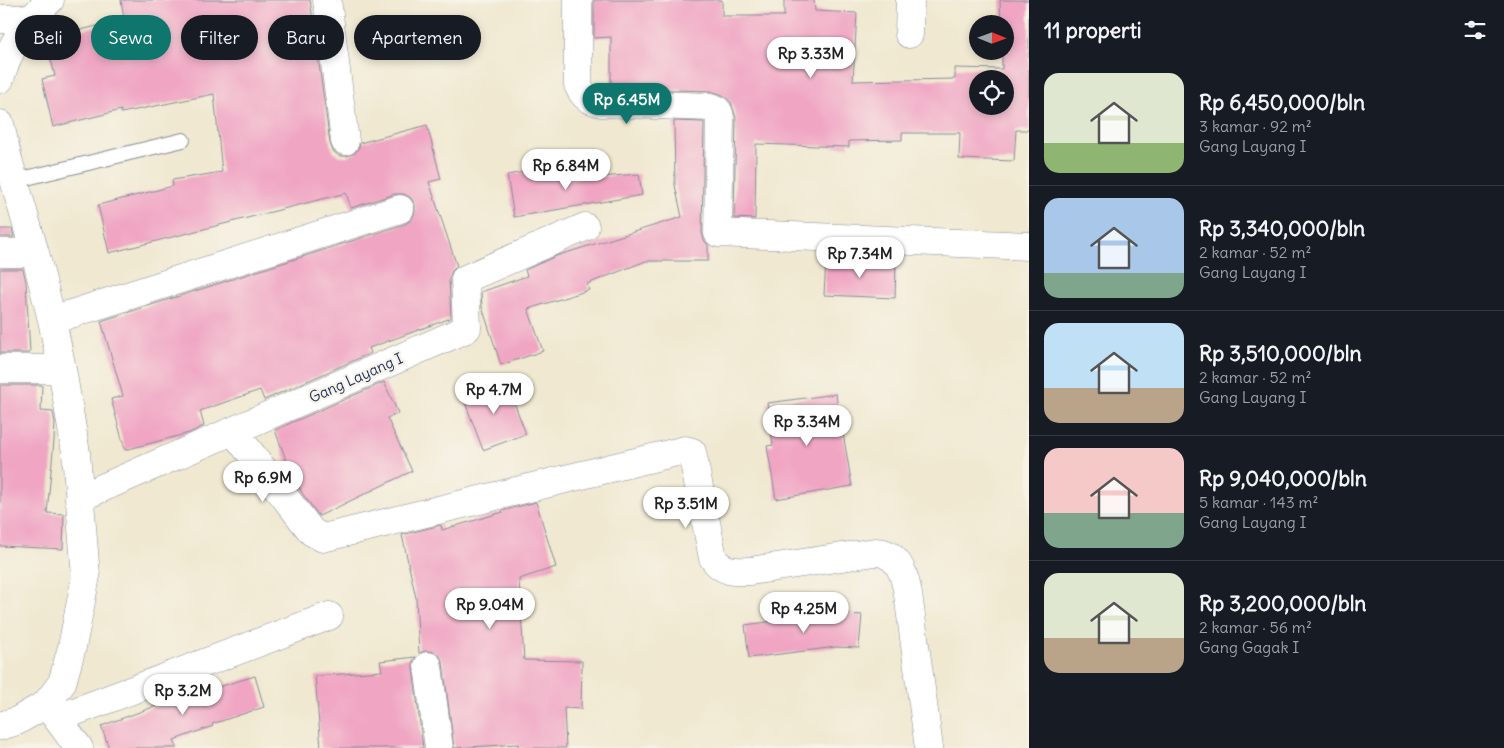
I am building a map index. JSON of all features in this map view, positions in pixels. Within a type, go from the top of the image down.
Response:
[{"type":"street","points":[[34,15],[50,0]]},
{"type":"street","points":[[327,0],[345,141]]},
{"type":"street","points":[[578,0],[578,85],[583,96],[591,101],[602,103],[710,107],[718,111],[720,119],[718,232],[1029,246]]},
{"type":"street","points":[[908,34],[910,0]]},
{"type":"street","points":[[0,19],[15,19]]},
{"type":"street","points":[[0,79],[5,62],[15,45]]},
{"type":"street","points":[[0,124],[52,320],[76,453],[86,576],[72,646],[52,711]]},
{"type":"street","points":[[52,320],[400,209]]},
{"type":"street","name":"Gang Layang I","points":[[79,498],[464,330],[467,328],[465,279],[585,227]]},
{"type":"street","points":[[0,253],[35,252]]},
{"type":"street","points":[[0,369],[62,369]]},
{"type":"street","points":[[234,432],[312,532],[323,538],[685,450],[692,452],[713,558],[725,569],[734,572],[750,571],[875,552],[888,554],[901,568],[906,580],[930,748]]},
{"type":"street","points":[[0,726],[52,711],[329,616]]},
{"type":"street","points":[[428,666],[439,748]]},
{"type":"street","points":[[52,711],[79,748]]},
{"type":"lane","points":[[14,181],[183,140]]},
{"type":"building","points":[[121,0],[310,0],[312,15],[268,15],[268,60],[318,60],[330,143],[333,151],[339,156],[355,153],[360,143],[427,125],[441,179],[429,182],[457,266],[452,271],[449,279],[451,318],[369,348],[371,353],[264,400],[260,390],[200,411],[204,426],[189,433],[125,450],[111,399],[123,396],[101,321],[405,224],[412,219],[415,205],[411,198],[404,194],[395,194],[351,208],[346,193],[109,253],[98,205],[173,186],[172,180],[222,172],[214,94],[121,113],[121,110],[53,127],[42,79],[55,76],[51,60],[81,60],[81,30],[91,27],[91,60],[171,60],[171,15],[123,15]]},
{"type":"building","points":[[594,0],[722,0],[722,16],[784,16],[784,0],[814,0],[815,11],[857,13],[853,81],[955,79],[955,68],[1002,69],[1002,60],[1014,60],[1014,15],[1001,15],[1000,0],[1029,0],[1029,130],[1016,130],[1014,161],[959,159],[960,133],[902,133],[902,140],[849,141],[849,147],[756,144],[755,219],[734,218],[736,118],[731,102],[723,95],[711,91],[611,88],[611,37],[594,38]]},
{"type":"building","points":[[674,121],[704,122],[702,233],[708,245],[708,261],[646,261],[587,284],[589,290],[528,309],[543,351],[501,365],[482,307],[481,292],[527,276],[525,270],[556,256],[682,217],[675,185]]},
{"type":"building","points":[[557,166],[560,180],[639,174],[642,195],[514,217],[507,175]]},
{"type":"building","points":[[0,229],[12,229],[14,237],[0,237]]},
{"type":"building","points":[[826,260],[896,263],[895,298],[824,295]]},
{"type":"building","points":[[0,269],[23,269],[26,282],[30,353],[0,353]]},
{"type":"building","points":[[506,381],[526,434],[483,450],[463,397]]},
{"type":"building","points":[[384,382],[398,413],[387,418],[412,471],[319,516],[302,493],[293,472],[291,473],[275,430]]},
{"type":"building","points":[[0,385],[42,385],[41,411],[53,412],[55,423],[54,440],[47,513],[64,514],[63,549],[0,546]]},
{"type":"building","points":[[836,394],[841,433],[843,433],[852,486],[776,499],[767,446],[773,445],[767,403]]},
{"type":"building","points":[[536,502],[556,567],[519,579],[524,660],[582,661],[581,709],[564,708],[566,748],[518,748],[518,744],[454,748],[443,663],[440,656],[434,652],[426,651],[419,653],[416,598],[402,535],[441,525],[442,530]]},
{"type":"building","points":[[833,613],[862,615],[859,648],[836,647],[749,658],[745,625]]},
{"type":"building","points":[[416,657],[413,661],[413,668],[423,748],[321,748],[315,676],[382,671],[380,661]]},
{"type":"building","points":[[255,676],[264,707],[212,724],[213,726],[174,740],[177,748],[109,748],[101,726],[200,690],[201,692]]}]
